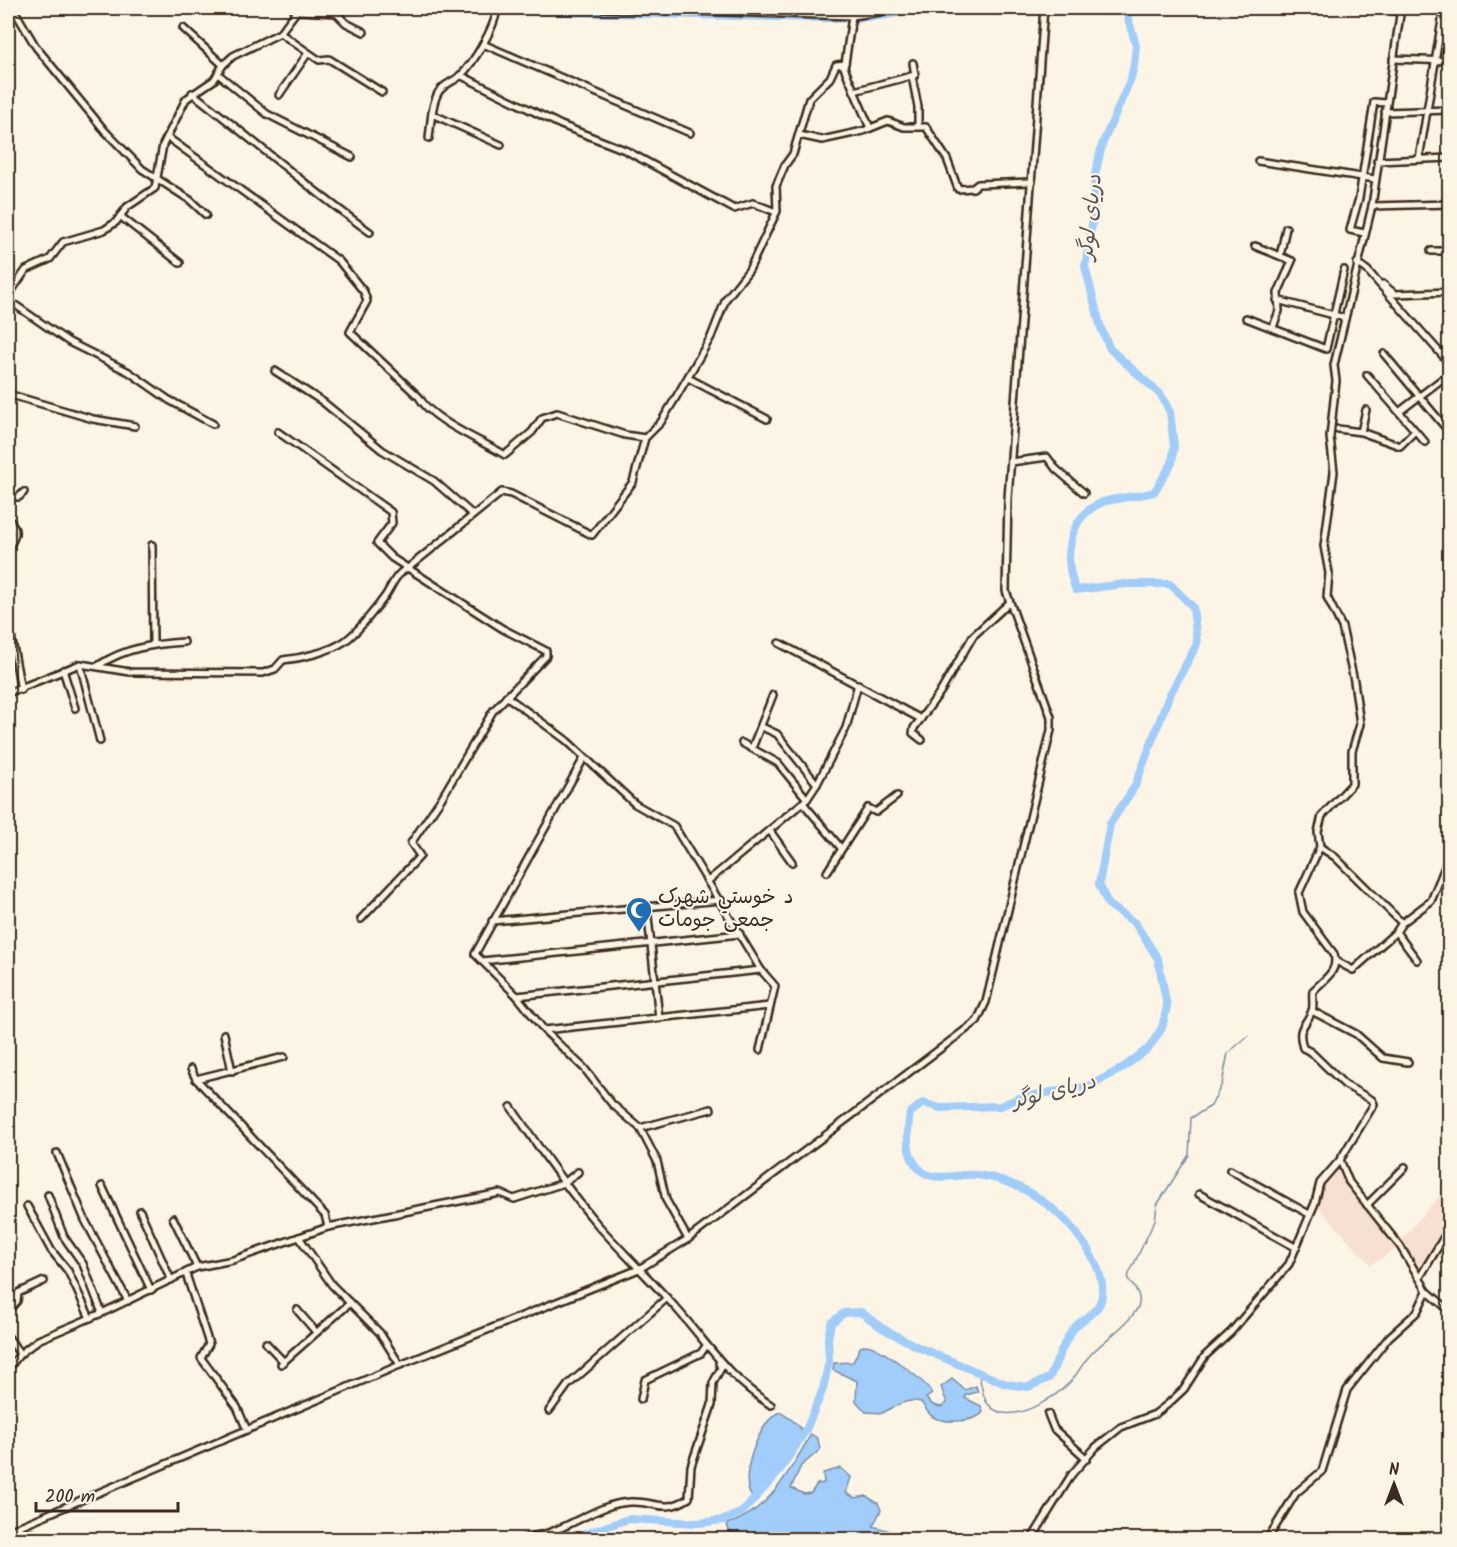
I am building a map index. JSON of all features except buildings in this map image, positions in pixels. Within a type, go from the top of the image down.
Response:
[{"type":"street","points":[[13,8],[36,47],[63,83],[142,169],[190,201],[206,215]]},
{"type":"street","points":[[597,8],[853,18],[908,8]]},
{"type":"street","points":[[843,65],[856,8]]},
{"type":"street","points":[[9,1529],[400,1365],[639,1269],[688,1239],[971,1028],[983,1012],[1051,730],[1051,717],[1009,603],[1005,576],[1011,462],[1044,8]]},
{"type":"street","points":[[1031,1539],[1072,1474],[1113,1433],[1133,1421],[1162,1410],[1184,1389],[1205,1356],[1231,1332],[1289,1264],[1324,1175],[1340,1160],[1374,1102],[1345,1085],[1311,1052],[1303,1048],[1299,1032],[1312,1011],[1313,991],[1335,969],[1336,961],[1334,954],[1303,912],[1299,898],[1301,887],[1320,847],[1318,832],[1322,816],[1352,784],[1352,751],[1360,724],[1354,681],[1342,627],[1328,597],[1329,573],[1324,546],[1334,472],[1330,437],[1336,381],[1334,365],[1371,206],[1393,59],[1398,10],[1379,8]]},
{"type":"street","points":[[1419,159],[1425,111],[1446,16],[1444,8]]},
{"type":"street","points":[[213,424],[169,399],[129,372],[69,342],[8,298],[26,270],[50,259],[63,242],[104,230],[127,207],[155,188],[161,154],[167,137],[192,93],[208,85],[223,64],[240,51],[280,33],[298,9],[336,13],[345,23],[364,32]]},
{"type":"street","points":[[429,138],[432,114],[439,91],[460,75],[483,44],[497,9]]},
{"type":"street","points":[[183,28],[223,64]]},
{"type":"street","points":[[280,33],[320,60],[329,59],[382,92]]},
{"type":"street","points":[[483,44],[690,133]]},
{"type":"street","points":[[279,95],[308,53]]},
{"type":"street","points":[[1393,59],[1449,61]]},
{"type":"street","points":[[913,63],[915,75],[912,76],[918,127]]},
{"type":"street","points":[[8,693],[80,664],[99,665],[130,672],[263,673],[275,669],[283,660],[303,658],[345,641],[384,598],[399,571],[408,568],[502,492],[592,535],[633,482],[645,438],[661,422],[711,337],[726,299],[749,270],[776,212],[776,186],[784,165],[793,154],[809,99],[830,78],[836,65],[843,65]]},
{"type":"street","points":[[843,65],[870,128]]},
{"type":"street","points":[[218,74],[267,114],[352,157]]},
{"type":"street","points":[[460,75],[561,125],[625,150],[734,209],[753,203],[776,212]]},
{"type":"street","points":[[854,91],[912,76]]},
{"type":"street","points":[[192,93],[265,149],[317,194],[370,232]]},
{"type":"street","points":[[1364,233],[1350,230],[1363,178],[1374,102],[1386,103]]},
{"type":"street","points":[[1385,111],[1449,110]]},
{"type":"street","points":[[432,114],[501,145]]},
{"type":"street","points":[[799,135],[822,140],[888,121],[904,127],[926,127],[940,145],[958,189],[973,188],[978,184],[1032,182]]},
{"type":"street","points":[[167,137],[339,261],[364,292],[367,301],[350,332],[419,397],[423,405],[451,425],[506,455],[532,432],[542,418],[557,413],[625,435],[645,438]]},
{"type":"street","points":[[1377,161],[1449,158]]},
{"type":"street","points":[[1258,161],[1375,179]]},
{"type":"street","points":[[1371,206],[1449,204]]},
{"type":"street","points":[[120,216],[180,263]]},
{"type":"street","points":[[1280,256],[1286,228]]},
{"type":"street","points":[[1255,246],[1292,261],[1276,300],[1279,311],[1273,327]]},
{"type":"street","points":[[1431,251],[1449,251]]},
{"type":"street","points":[[1357,263],[1395,294],[1449,292]]},
{"type":"street","points":[[1246,318],[1326,349],[1344,270]]},
{"type":"street","points":[[1367,270],[1449,364]]},
{"type":"street","points":[[1276,300],[1345,318]]},
{"type":"street","points":[[1384,354],[1449,433]]},
{"type":"street","points":[[275,371],[323,402],[382,450],[434,481],[473,515]]},
{"type":"street","points":[[1399,412],[1449,373]]},
{"type":"street","points":[[1367,375],[1425,442]]},
{"type":"street","points":[[688,378],[767,419]]},
{"type":"street","points":[[8,394],[93,419],[135,426]]},
{"type":"street","points":[[1361,432],[1366,410]]},
{"type":"street","points":[[1338,429],[1361,432],[1400,446],[1415,431]]},
{"type":"street","points":[[278,432],[391,512],[393,523],[377,543],[392,558],[503,629],[546,651],[546,656],[493,711],[441,799],[411,843],[420,856],[361,919]]},
{"type":"street","points":[[1011,462],[1047,457],[1056,470],[1084,492]]},
{"type":"street","points":[[8,497],[19,497],[24,492]]},
{"type":"street","points":[[8,519],[16,530],[16,538],[8,548]]},
{"type":"street","points":[[152,545],[153,644]]},
{"type":"street","points":[[922,740],[913,733],[973,636],[1009,603]]},
{"type":"street","points":[[8,619],[20,687]]},
{"type":"street","points":[[99,665],[110,658],[153,644],[184,642]]},
{"type":"street","points":[[779,643],[921,719]]},
{"type":"street","points":[[80,664],[100,741]]},
{"type":"street","points":[[63,670],[75,708]]},
{"type":"street","points":[[708,881],[805,801],[818,784],[846,728],[858,684]]},
{"type":"street","points":[[752,748],[773,695]]},
{"type":"street","points":[[506,696],[566,740],[635,804],[674,826],[721,900],[761,970],[775,986],[760,1050]]},
{"type":"street","points":[[762,727],[777,734],[818,784]]},
{"type":"street","points":[[742,742],[778,764],[841,848]]},
{"type":"street","points":[[584,758],[475,952],[517,996],[544,1030],[585,1068],[612,1104],[640,1128],[657,1161],[666,1200],[688,1239]]},
{"type":"street","points":[[826,872],[868,808],[876,812],[897,796]]},
{"type":"street","points":[[770,831],[792,862]]},
{"type":"street","points":[[1320,847],[1335,857],[1402,923]]},
{"type":"street","points":[[1336,961],[1353,970],[1396,932],[1402,923],[1431,901],[1449,855]]},
{"type":"street","points":[[492,921],[721,900]]},
{"type":"street","points":[[646,908],[658,1018]]},
{"type":"street","points":[[1396,932],[1417,960]]},
{"type":"street","points":[[482,961],[740,934]]},
{"type":"street","points":[[517,996],[761,970]]},
{"type":"street","points":[[544,1030],[770,1006]]},
{"type":"street","points":[[1312,1011],[1356,1034],[1383,1058],[1408,1062]]},
{"type":"street","points":[[224,1034],[232,1071]]},
{"type":"street","points":[[196,1080],[284,1057]]},
{"type":"street","points":[[191,1069],[196,1080],[325,1215],[328,1227]]},
{"type":"street","points":[[511,1107],[564,1183],[667,1298],[706,1346],[755,1395],[771,1405]]},
{"type":"street","points":[[640,1128],[711,1109]]},
{"type":"street","points":[[57,1153],[85,1220],[128,1301]]},
{"type":"street","points":[[1340,1160],[1349,1182],[1400,1246],[1427,1291],[1449,1311]]},
{"type":"street","points":[[1367,1205],[1405,1167]]},
{"type":"street","points":[[1230,1170],[1309,1214]]},
{"type":"street","points":[[8,1369],[20,1354],[38,1340],[102,1313],[197,1267],[233,1260],[328,1227],[500,1193],[514,1200],[564,1183],[578,1172]]},
{"type":"street","points":[[102,1186],[151,1290]]},
{"type":"street","points":[[1198,1194],[1295,1247]]},
{"type":"street","points":[[48,1195],[64,1237],[83,1264],[102,1313]]},
{"type":"street","points":[[27,1206],[51,1250],[68,1271],[90,1318]]},
{"type":"street","points":[[140,1211],[171,1280]]},
{"type":"street","points":[[173,1218],[197,1267]]},
{"type":"street","points":[[1420,1278],[1449,1227]]},
{"type":"street","points":[[299,1237],[332,1285],[380,1333],[400,1365]]},
{"type":"street","points":[[186,1274],[209,1344],[201,1358],[237,1407],[247,1430]]},
{"type":"street","points":[[8,1311],[17,1300],[18,1293],[31,1285],[44,1281]]},
{"type":"street","points":[[1267,1539],[1296,1492],[1322,1471],[1347,1390],[1389,1337],[1417,1312],[1427,1291]]},
{"type":"street","points":[[549,1411],[568,1386],[667,1298]]},
{"type":"street","points":[[267,1343],[282,1363],[350,1303]]},
{"type":"street","points":[[297,1310],[316,1332]]},
{"type":"street","points":[[8,1337],[20,1354]]},
{"type":"street","points":[[641,1399],[645,1380],[701,1353],[706,1346]]},
{"type":"street","points":[[520,1539],[549,1533],[617,1503],[635,1502],[660,1507],[676,1506],[689,1498],[691,1466],[712,1405],[713,1383],[721,1368],[715,1356]]},
{"type":"street","points":[[1048,1414],[1054,1429],[1087,1459]]},
{"type":"street","points":[[9,1529],[59,1539]]},
{"type":"shaded area","points":[[1340,1160],[1349,1182],[1398,1243],[1449,1185],[1449,1227],[1420,1277],[1400,1246],[1371,1265],[1315,1203],[1317,1191]]},
{"type":"water","points":[[866,1345],[892,1358],[922,1382],[932,1394],[926,1398],[933,1405],[941,1407],[947,1403],[941,1387],[952,1379],[965,1390],[976,1386],[978,1392],[966,1395],[965,1398],[981,1406],[983,1412],[967,1420],[944,1420],[933,1417],[921,1402],[911,1401],[901,1403],[883,1413],[866,1412],[856,1401],[857,1381],[833,1370],[834,1363],[853,1362],[860,1347]]},
{"type":"water","points":[[780,1412],[802,1430],[788,1456],[753,1498],[748,1490],[747,1479],[753,1451],[765,1426],[772,1417]]},
{"type":"water","points":[[811,1434],[818,1439],[820,1450],[801,1466],[791,1488],[804,1494],[811,1493],[817,1484],[824,1483],[823,1473],[841,1468],[851,1477],[846,1493],[855,1498],[866,1496],[878,1503],[881,1510],[873,1526],[890,1531],[892,1539],[738,1539],[729,1531],[727,1524],[742,1518],[767,1500],[787,1475]]},
{"type":"waterway","points":[[321,8],[848,20],[884,17],[931,8]]},
{"type":"waterway","name":"دریای لوگر","points":[[568,1540],[628,1519],[698,1523],[724,1520],[742,1512],[778,1473],[806,1430],[823,1389],[829,1361],[828,1338],[831,1323],[844,1313],[861,1312],[882,1328],[920,1348],[1006,1384],[1028,1387],[1049,1378],[1071,1332],[1094,1312],[1101,1300],[1101,1280],[1094,1260],[1077,1234],[1054,1210],[1025,1190],[994,1178],[977,1175],[942,1177],[929,1175],[923,1172],[913,1160],[908,1137],[910,1113],[923,1103],[940,1108],[1000,1106],[1022,1097],[1089,1086],[1121,1069],[1149,1048],[1162,1028],[1167,1006],[1158,959],[1135,923],[1108,904],[1099,884],[1110,824],[1135,786],[1169,696],[1197,644],[1193,607],[1170,584],[1124,584],[1076,590],[1069,553],[1075,528],[1091,509],[1103,502],[1154,492],[1172,463],[1174,446],[1170,412],[1161,395],[1110,349],[1101,328],[1085,267],[1093,218],[1095,175],[1102,145],[1131,78],[1134,65],[1136,45],[1125,8]]},
{"type":"waterway","points":[[36,679],[64,665]]},
{"type":"waterway","points":[[979,1374],[986,1401],[997,1411],[1019,1412],[1032,1408],[1065,1387],[1091,1354],[1120,1329],[1137,1310],[1139,1297],[1128,1279],[1129,1274],[1155,1220],[1157,1205],[1189,1155],[1191,1118],[1211,1106],[1222,1084],[1228,1053],[1248,1036]]},
{"type":"place","name":"د خوستي شهرک جمعی جومات","points":[[639,933]]}]
